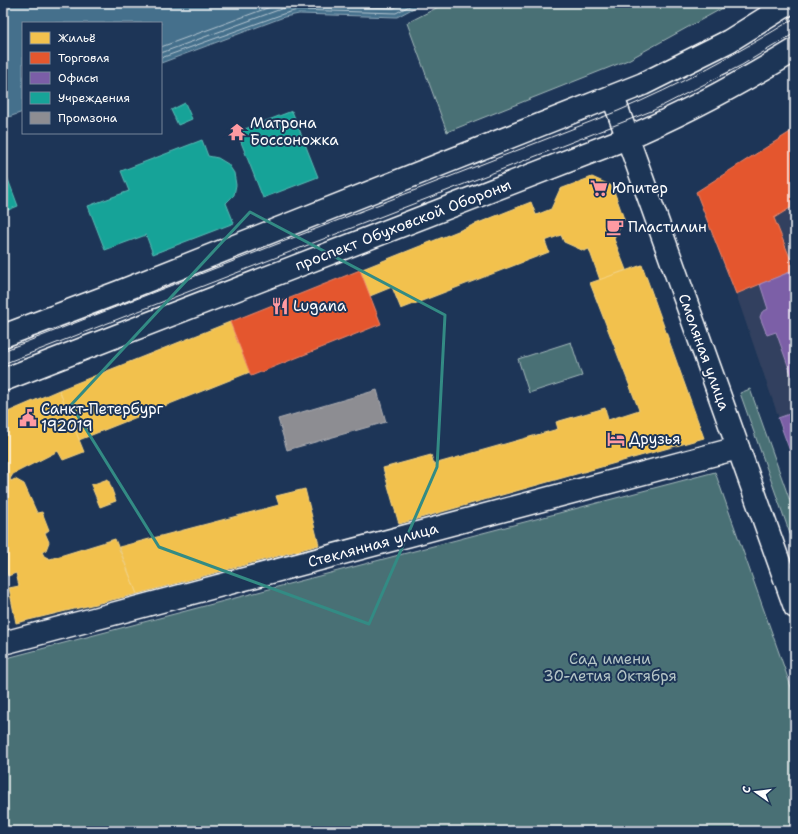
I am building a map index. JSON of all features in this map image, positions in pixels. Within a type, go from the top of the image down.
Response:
[{"type":"main road","points":[[3,336],[127,290],[614,97],[729,41],[790,3]]},
{"type":"main road","name":"проспект Обуховской Обороны","points":[[3,380],[627,138],[660,124],[750,78],[795,50]]},
{"type":"main road","name":"Смоляная улица","points":[[614,97],[627,138],[795,607]]},
{"type":"main road","name":"Стеклянная улица","points":[[7,642],[738,448]]},
{"type":"highlighted area","points":[[250,212],[445,315],[437,467],[369,624],[159,547],[71,405]]},
{"type":"shaded area","points":[[795,129],[795,465],[736,294],[696,192]]},
{"type":"green space","points":[[446,3],[732,3],[628,60],[447,132],[407,23]]},
{"type":"green space","points":[[571,342],[582,376],[529,393],[518,359]]},
{"type":"green space","points":[[750,389],[795,515],[795,548],[740,393]]},
{"type":"green space","name":"Сад имени 30-летия Октября","points":[[715,472],[795,698],[795,831],[3,831],[3,659]]},
{"type":"water","points":[[3,3],[423,3],[397,17],[299,14],[284,17],[162,63],[162,22],[22,22],[22,112],[3,119]]},
{"type":"building: Жильё","points":[[592,177],[612,186],[618,202],[624,219],[614,239],[626,270],[600,280],[589,249],[584,251],[564,242],[561,235],[545,241],[549,252],[401,309],[392,287],[370,296],[360,270],[531,202],[536,215],[551,209],[560,189]]},
{"type":"building: Жильё","points":[[642,265],[704,438],[399,524],[383,468],[431,455],[434,464],[558,429],[556,422],[605,408],[608,420],[639,410],[590,283]]},
{"type":"building: Жильё","points":[[230,322],[250,372],[79,440],[59,390]]},
{"type":"building: Жильё","points":[[59,390],[84,452],[63,460],[58,451],[13,474],[10,479],[11,481],[15,479],[24,484],[37,513],[42,512],[49,530],[45,533],[49,542],[46,550],[42,552],[44,556],[50,559],[115,539],[137,594],[16,623],[9,588],[19,586],[16,573],[8,576],[3,566],[3,414]]},
{"type":"building: Жильё","points":[[108,479],[116,501],[100,507],[91,485]]},
{"type":"building: Жильё","points":[[305,489],[319,545],[137,594],[119,547],[279,505],[276,496]]},
{"type":"building: Торговля","points":[[795,129],[795,205],[774,218],[795,270],[736,294],[696,192]]},
{"type":"building: Торговля","points":[[360,270],[381,324],[251,376],[230,322]]},
{"type":"building: Офисы","points":[[795,270],[795,385],[776,332],[767,335],[760,317],[762,312],[768,309],[760,284]]},
{"type":"building: Офисы","points":[[795,412],[795,465],[778,418]]},
{"type":"building: Учреждения","points":[[185,103],[192,119],[178,125],[171,110]]},
{"type":"building: Учреждения","points":[[292,111],[318,177],[263,198],[237,132]]},
{"type":"building: Учреждения","points":[[202,140],[208,156],[218,158],[228,164],[234,173],[236,185],[234,195],[226,203],[234,223],[153,254],[146,235],[105,250],[88,206],[129,191],[121,171]]},
{"type":"building: Учреждения","points":[[6,174],[18,206],[3,212],[3,175]]},
{"type":"building: Промзона","points":[[377,390],[386,422],[287,450],[278,419]]},
{"type":"tram line","points":[[3,351],[618,111],[708,68],[795,18]]},
{"type":"tram line","points":[[3,364],[654,110],[742,65],[795,33]]},
{"type":"place","name":"Матрона Боссоножка","points":[[237,132]]},
{"type":"place","name":"Юпитер","points":[[599,188]]},
{"type":"place","name":"Пластилин","points":[[615,227]]},
{"type":"place","name":"Lugana","points":[[280,306]]},
{"type":"place","name":"Санкт-Петербург 192019","points":[[28,418]]},
{"type":"place","name":"Друзья","points":[[616,439]]}]
